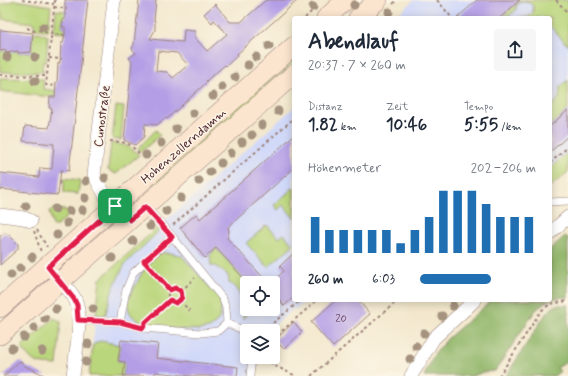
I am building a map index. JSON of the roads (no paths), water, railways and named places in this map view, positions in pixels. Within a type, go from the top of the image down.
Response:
[{"type":"main road","points":[[328,16],[346,0]]},
{"type":"main road","points":[[360,16],[378,0]]},
{"type":"main road","name":"Hohenzollerndamm","points":[[0,308],[46,256],[115,206],[292,48]]},
{"type":"main road","name":"Hohenzollerndamm","points":[[0,335],[292,76]]},
{"type":"street","name":"Cunostraße","points":[[114,0],[94,175],[105,195],[130,220]]},
{"type":"street","points":[[0,215],[24,218],[35,229]]},
{"type":"street","points":[[552,232],[565,222]]},
{"type":"street","points":[[46,256],[61,282],[77,305],[78,320],[73,376]]},
{"type":"street","points":[[411,376],[434,338],[473,302]]},
{"type":"lane","points":[[552,202],[568,201]]},
{"type":"lane","points":[[145,207],[223,299],[226,308],[227,323]]},
{"type":"lane","points":[[120,322],[121,308],[133,273],[144,261],[172,237]]},
{"type":"lane","points":[[78,320],[120,322],[143,328],[201,334],[218,331],[227,323]]},
{"type":"lane","points":[[227,323],[240,329]]},
{"type":"lane","points":[[250,376],[251,364]]}]
